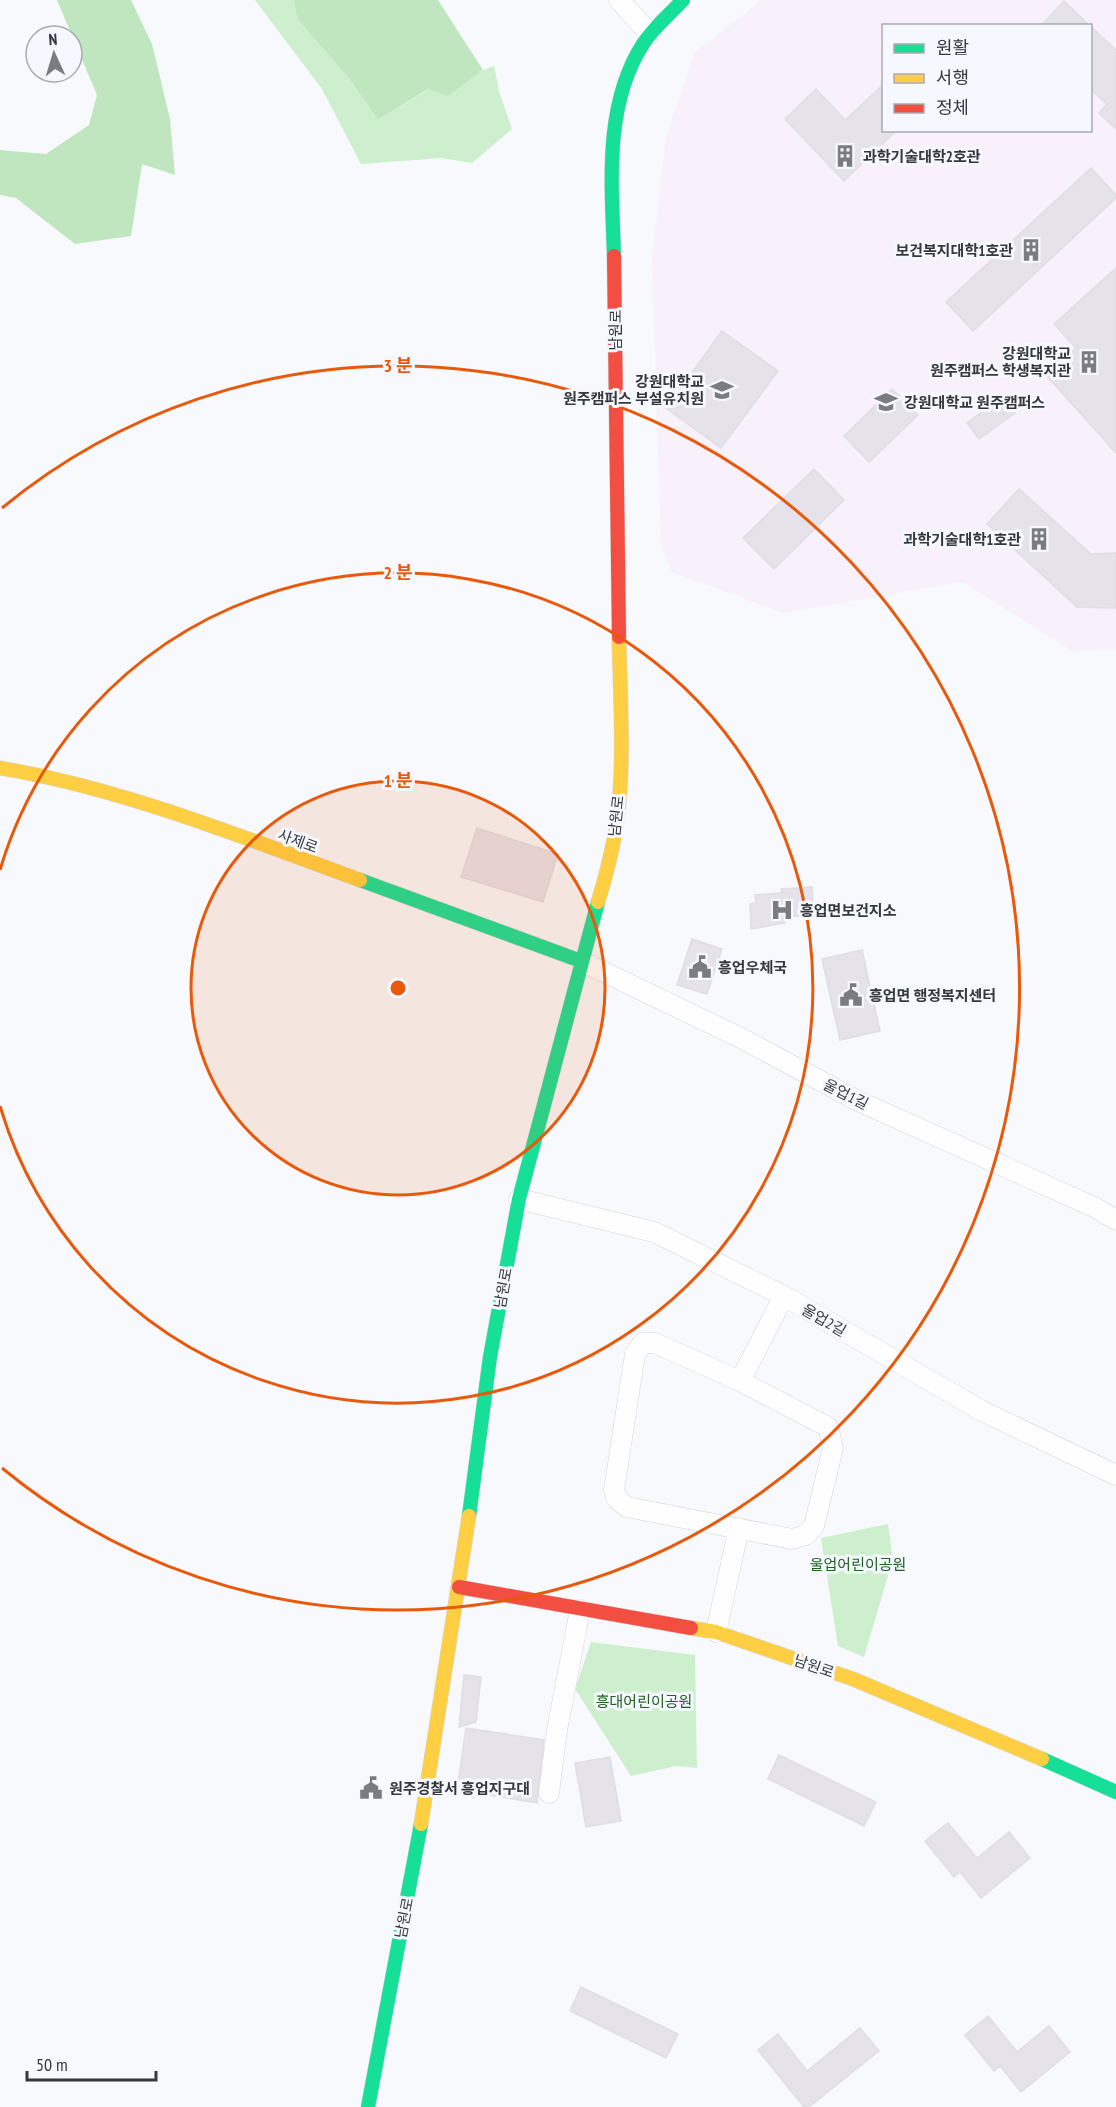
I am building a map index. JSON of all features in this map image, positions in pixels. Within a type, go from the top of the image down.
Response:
[{"type":"street","points":[[619,0],[650,34]]},
{"type":"street","name":"남원로","points":[[370,2107],[420,1832],[459,1587],[490,1357],[519,1199],[581,961],[604,886],[616,831],[621,737],[612,155],[615,119],[633,64],[650,34],[683,0]]},
{"type":"street","points":[[0,760],[42,775]]},
{"type":"street","name":"사제로","points":[[0,770],[42,775],[181,815],[581,961]]},
{"type":"street","name":"울업1길","points":[[581,961],[743,1039],[856,1100],[1094,1207],[1116,1220]]},
{"type":"street","name":"울업2길","points":[[519,1199],[654,1232],[784,1296],[982,1412],[1116,1475]]},
{"type":"street","points":[[740,1381],[784,1296]]},
{"type":"street","points":[[643,1343],[655,1343],[740,1381],[828,1427],[833,1448],[814,1526],[806,1535],[792,1539],[627,1507],[617,1499],[614,1490],[635,1354],[643,1343]]},
{"type":"street","points":[[716,1632],[739,1528]]},
{"type":"street","name":"남원로","points":[[459,1587],[579,1610],[716,1632],[853,1679],[986,1734],[1116,1792]]},
{"type":"street","points":[[549,1793],[557,1730],[579,1610]]},
{"type":"shaded area","name":"강원대학교 원주캠퍼스","points":[[762,0],[1116,0],[1116,650],[1072,651],[963,582],[783,613],[672,572],[661,544],[652,259],[666,137],[695,52]]},
{"type":"green space","points":[[57,0],[131,0],[152,44],[170,119],[175,175],[142,164],[131,236],[75,244],[16,198],[0,195],[0,150],[46,154],[89,125],[97,95],[84,64],[84,24],[67,24]]},
{"type":"green space","points":[[255,0],[294,0],[297,19],[348,77],[378,120],[429,89],[448,95],[483,70],[494,66],[499,91],[512,129],[472,163],[441,158],[361,164],[322,89]]},
{"type":"green space","points":[[294,0],[438,0],[483,70],[448,96],[428,89],[378,120],[348,77],[297,19]]},
{"type":"green space","name":"울업어린이공원","points":[[888,1524],[893,1559],[864,1657],[838,1646],[821,1538]]},
{"type":"green space","name":"흥대어린이공원","points":[[591,1642],[695,1655],[697,1768],[676,1766],[631,1776],[575,1689]]},
{"type":"building","points":[[1064,1],[1088,24],[1043,24]]},
{"type":"building","points":[[1092,28],[1116,50],[1116,129],[1099,113],[1107,104],[1092,91]]},
{"type":"building","name":"과학기술대학2호관","points":[[882,86],[882,132],[895,132],[844,181],[785,119],[816,89],[845,120]]},
{"type":"building","name":"보건복지대학1호관","points":[[1091,168],[1116,195],[1116,198],[973,331],[946,302]]},
{"type":"building","name":"강원대학교 원주캠퍼스 학생복지관","points":[[1116,268],[1116,453],[1046,375],[1076,348],[1054,324]]},
{"type":"building","name":"강원대학교 원주캠퍼스 부설유치원","points":[[722,331],[778,371],[721,448],[666,408]]},
{"type":"building","points":[[892,389],[918,415],[869,462],[844,436]]},
{"type":"building","points":[[1003,396],[1015,413],[979,439],[967,423]]},
{"type":"building","points":[[814,469],[844,500],[774,569],[743,538]]},
{"type":"building","name":"과학기술대학1호관","points":[[1019,489],[1091,554],[1116,553],[1116,608],[1077,607],[987,524]]},
{"type":"building","points":[[477,828],[558,854],[543,902],[461,877]]},
{"type":"building","name":"흥업면보건지소","points":[[812,887],[814,915],[784,917],[785,923],[751,929],[750,904],[756,903],[755,895],[782,893],[781,889]]},
{"type":"building","name":"흥업우체국","points":[[692,939],[722,949],[707,994],[677,985]]},
{"type":"building","name":"흥업면 행정복지센터","points":[[862,950],[880,1031],[840,1040],[822,959]]},
{"type":"building","points":[[464,1675],[481,1677],[476,1722],[459,1727]]},
{"type":"building","points":[[466,1728],[544,1740],[537,1803],[457,1790]]},
{"type":"building","points":[[779,1755],[876,1802],[864,1826],[768,1779]]},
{"type":"building","points":[[610,1757],[621,1821],[586,1827],[575,1763]]},
{"type":"building","points":[[948,1823],[977,1858],[1009,1832],[1030,1858],[981,1898],[960,1872],[954,1877],[925,1841]]},
{"type":"building","points":[[581,1987],[678,2034],[666,2058],[570,2011]]},
{"type":"building","points":[[988,2016],[1017,2052],[1049,2026],[1070,2052],[1021,2092],[1000,2066],[994,2071],[965,2035]]},
{"type":"building","points":[[860,2028],[879,2051],[809,2107],[804,2107],[758,2050],[778,2034],[807,2071]]},
{"type":"traffic: fast","points":[[614,256],[613,147],[621,94],[630,68],[643,44],[683,0]]},
{"type":"traffic: fast","points":[[360,880],[581,961]]},
{"type":"traffic: fast","points":[[469,1516],[490,1357],[519,1199],[598,902]]},
{"type":"traffic: fast","points":[[1042,1759],[1116,1792]]},
{"type":"traffic: fast","points":[[368,2107],[421,1824]]},
{"type":"traffic: slow","points":[[598,902],[617,821],[621,776],[619,637]]},
{"type":"traffic: slow","points":[[0,768],[92,788],[137,801],[360,880]]},
{"type":"traffic: slow","points":[[421,1824],[469,1516]]},
{"type":"traffic: slow","points":[[691,1628],[716,1632],[853,1679],[1042,1759]]},
{"type":"traffic: jam","points":[[614,256],[619,637]]},
{"type":"traffic: jam","points":[[459,1587],[691,1628]]},
{"type":"place","name":"과학기술대학2호관","points":[[845,156]]},
{"type":"place","name":"보건복지대학1호관","points":[[1031,250]]},
{"type":"place","name":"강원대학교 원주캠퍼스 학생복지관","points":[[1089,362]]},
{"type":"place","name":"강원대학교 원주캠퍼스 부설유치원","points":[[722,390]]},
{"type":"place","name":"강원대학교 원주캠퍼스","points":[[886,402]]},
{"type":"place","name":"과학기술대학1호관","points":[[1039,539]]},
{"type":"place","name":"흥업면보건지소","points":[[782,910]]},
{"type":"place","name":"흥업우체국","points":[[700,967]]},
{"type":"place","name":"흥업면 행정복지센터","points":[[851,995]]},
{"type":"place","name":"원주경찰서 흥업지구대","points":[[371,1788]]}]
